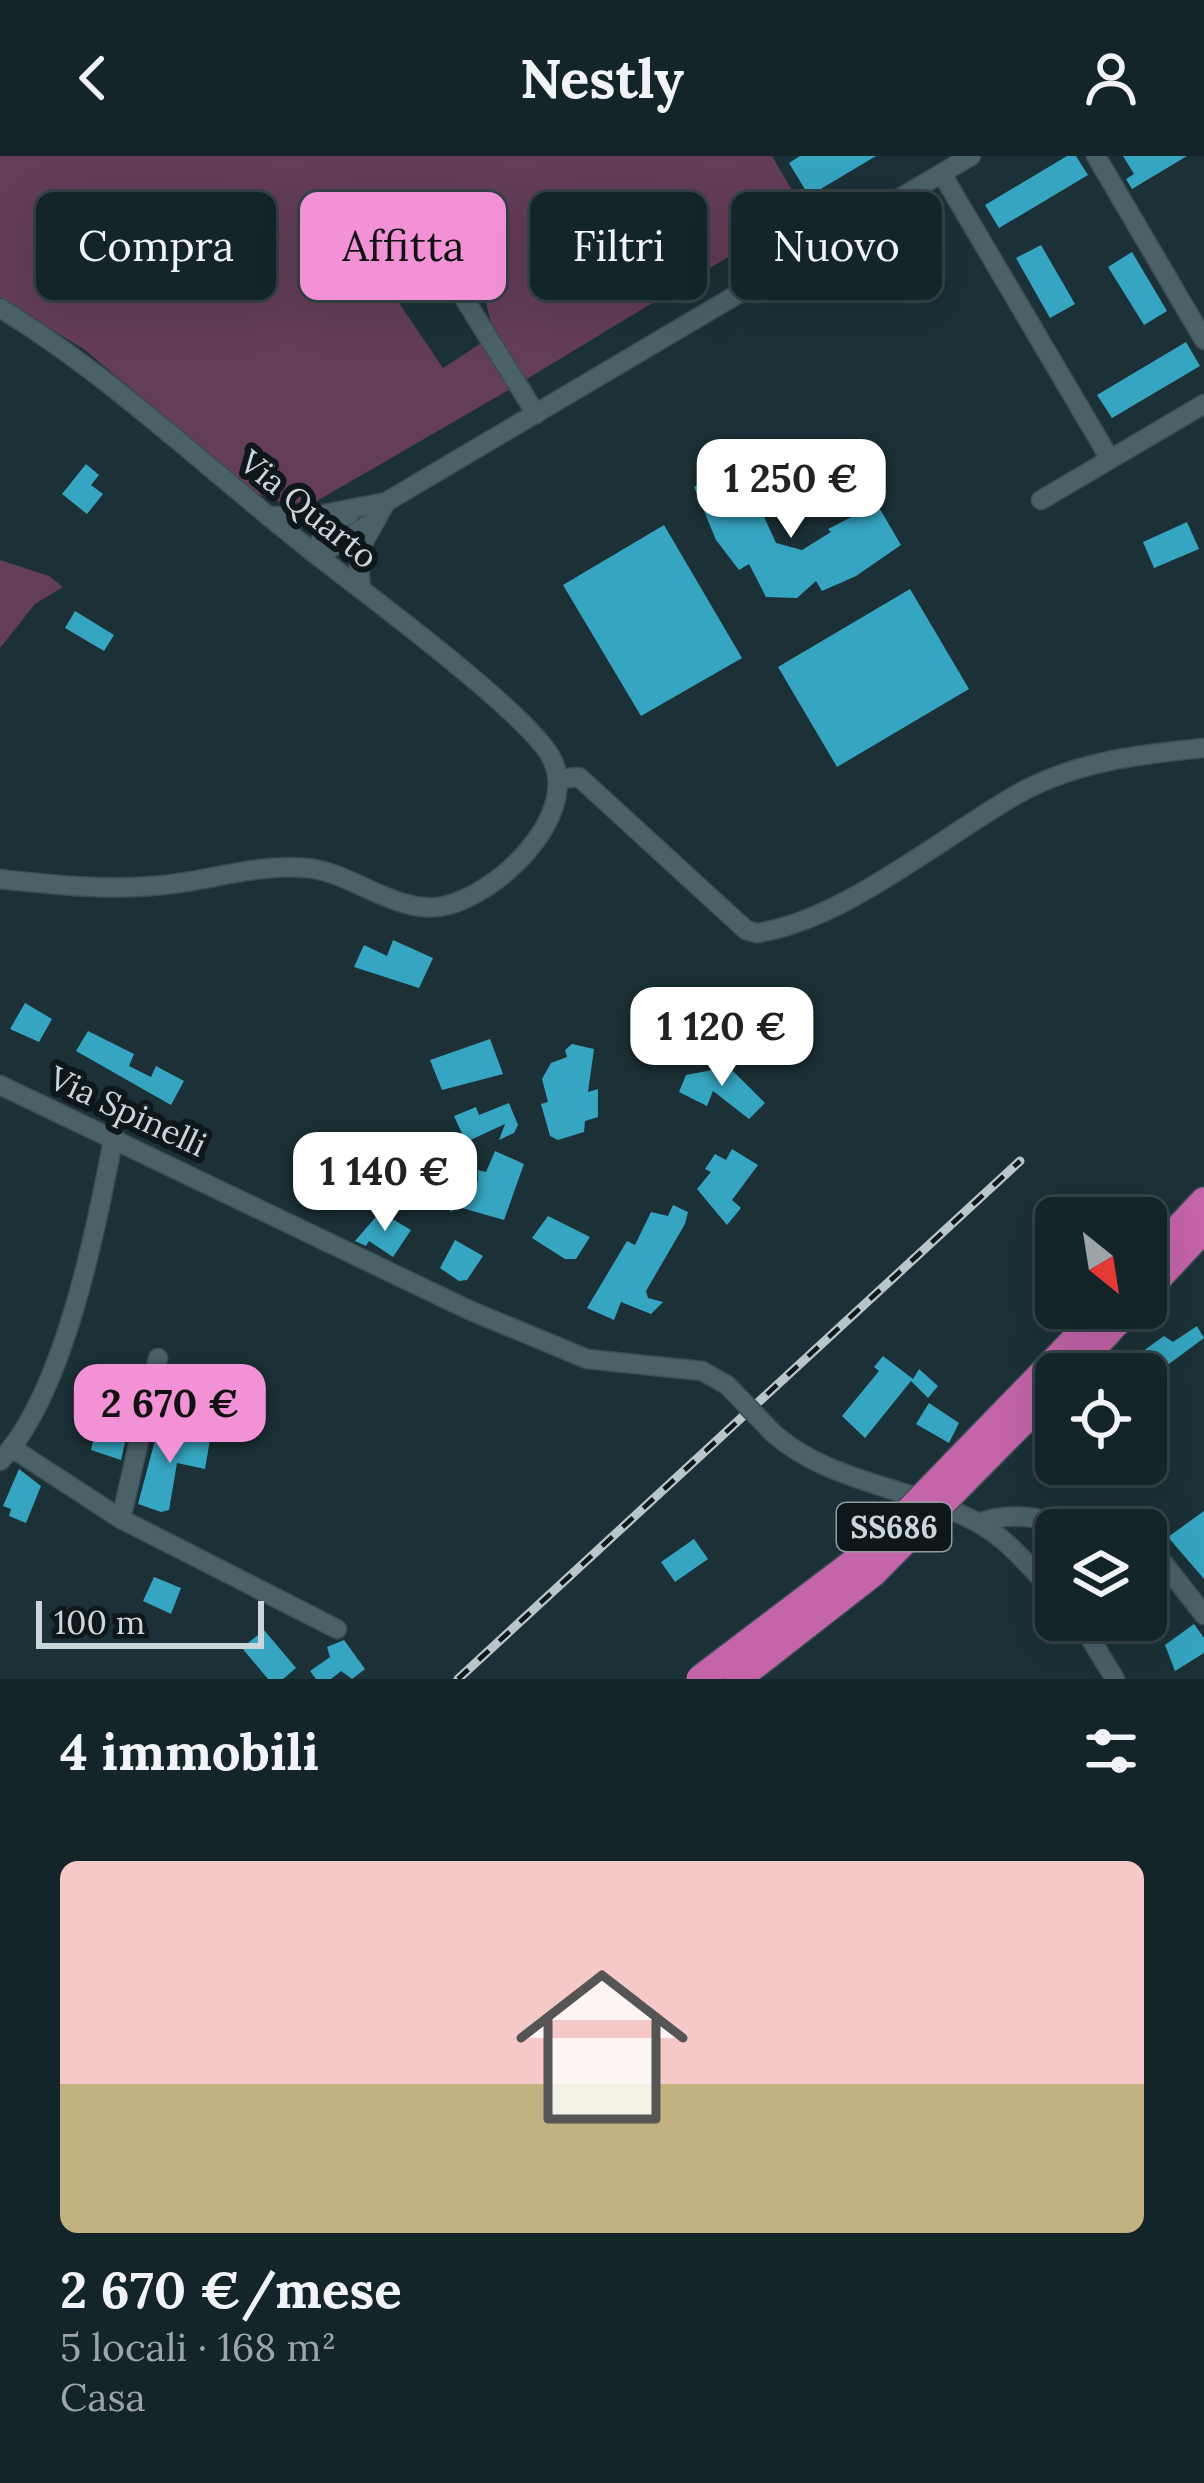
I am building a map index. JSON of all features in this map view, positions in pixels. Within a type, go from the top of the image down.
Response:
[{"type":"highway","points":[[1167,1241],[1204,1201]]},
{"type":"highway","points":[[1167,1269],[1204,1229]]},
{"type":"highway","name":"SS686","points":[[1081,1353],[1107,1329]]},
{"type":"highway","name":"SS686","points":[[700,1679],[873,1548],[1035,1396]]},
{"type":"highway","name":"SS686","points":[[737,1679],[873,1573],[1035,1409]]},
{"type":"street","points":[[313,552],[331,525],[370,513],[971,156]]},
{"type":"street","points":[[1096,156],[1204,340]]},
{"type":"street","points":[[942,173],[1110,459]]},
{"type":"street","points":[[461,300],[536,414]]},
{"type":"street","name":"Via Quarto","points":[[0,308],[84,362],[529,731],[551,756],[558,779]]},
{"type":"street","points":[[1041,500],[1204,404]]},
{"type":"street","points":[[268,516],[370,513]]},
{"type":"street","points":[[361,590],[358,552],[370,513]]},
{"type":"street","points":[[0,879],[122,888],[307,868],[419,908],[442,907],[490,883],[528,848],[553,811],[558,779],[580,777],[746,930],[757,933],[885,878],[1058,775],[1092,763],[1204,748]]},
{"type":"street","name":"Via Spinelli","points":[[0,1085],[469,1310],[587,1359],[702,1371],[727,1385],[790,1448],[978,1523],[1035,1575]]},
{"type":"street","points":[[114,1136],[96,1231],[37,1409],[6,1455],[337,1629]]},
{"type":"street","points":[[121,1519],[158,1358]]},
{"type":"street","points":[[978,1523],[1003,1514],[1035,1517]]},
{"type":"street","points":[[1167,1567],[1204,1616]]},
{"type":"street","points":[[1092,1641],[1115,1679]]},
{"type":"shaded area","points":[[0,156],[772,156],[793,192],[731,192],[731,255],[707,270],[707,192],[530,192],[530,300],[657,300],[522,382],[494,332],[486,300],[506,300],[506,192],[300,192],[300,300],[397,300],[443,368],[483,342],[514,387],[317,501],[287,504],[254,493],[85,350],[0,297]]},
{"type":"shaded area","points":[[0,560],[49,576],[63,587],[35,604],[0,648]]},
{"type":"building","points":[[800,156],[876,156],[816,192],[807,192],[789,163]]},
{"type":"building","points":[[1067,156],[1076,156],[1088,175],[999,228],[985,205]]},
{"type":"building","points":[[1123,156],[1187,156],[1132,189],[1126,179],[1134,174]]},
{"type":"building","points":[[1041,245],[1075,304],[1050,318],[1016,258]]},
{"type":"building","points":[[1132,252],[1167,311],[1144,325],[1108,267]]},
{"type":"building","points":[[1186,342],[1200,366],[1112,418],[1097,395]]},
{"type":"building","points":[[86,464],[99,475],[91,485],[103,494],[87,514],[62,494]]},
{"type":"building","points":[[728,467],[755,497],[776,543],[802,550],[831,532],[828,529],[877,504],[901,545],[856,576],[822,591],[816,581],[797,598],[766,597],[749,564],[739,570],[716,540],[694,487]]},
{"type":"building","points":[[1187,522],[1199,549],[1154,568],[1143,542]]},
{"type":"building","points":[[664,525],[742,658],[641,716],[563,585]]},
{"type":"building","points":[[910,589],[969,689],[837,767],[778,667]]},
{"type":"building","points":[[75,611],[114,635],[104,651],[65,628]]},
{"type":"building","points":[[393,940],[433,958],[419,988],[354,967],[364,945],[387,956]]},
{"type":"building","points":[[25,1003],[52,1019],[39,1042],[10,1029]]},
{"type":"building","points":[[88,1031],[134,1054],[129,1066],[151,1077],[156,1066],[184,1081],[171,1105],[76,1051]]},
{"type":"building","points":[[490,1039],[503,1074],[442,1090],[430,1060]]},
{"type":"building","points":[[572,1044],[594,1049],[588,1092],[598,1089],[598,1117],[585,1121],[584,1132],[558,1140],[550,1136],[541,1104],[548,1102],[542,1079],[551,1063],[567,1057],[565,1050]]},
{"type":"building","points":[[721,1059],[732,1064],[730,1068],[765,1103],[749,1119],[713,1091],[707,1106],[679,1092],[686,1075],[717,1069]]},
{"type":"building","points":[[509,1103],[518,1125],[514,1133],[499,1140],[505,1124],[466,1142],[454,1116],[476,1107],[479,1115]]},
{"type":"building","points":[[732,1149],[758,1165],[732,1200],[741,1208],[727,1225],[697,1189],[711,1172],[705,1169],[715,1154],[726,1160]]},
{"type":"building","points":[[495,1151],[524,1164],[504,1220],[455,1206],[452,1212],[418,1189],[425,1179],[450,1197],[464,1176],[478,1182],[478,1170],[486,1172]]},
{"type":"building","points":[[673,1205],[688,1212],[685,1224],[646,1291],[648,1298],[663,1302],[651,1314],[621,1302],[614,1320],[587,1308],[627,1241],[635,1245],[651,1212],[668,1216]]},
{"type":"building","points":[[380,1212],[411,1230],[393,1257],[369,1241],[366,1246],[355,1241]]},
{"type":"building","points":[[548,1216],[590,1237],[576,1259],[565,1259],[532,1238]]},
{"type":"building","points":[[455,1240],[483,1256],[467,1280],[459,1281],[440,1268]]},
{"type":"building","points":[[1197,1326],[1204,1338],[1167,1365],[1167,1353],[1140,1353],[1164,1336],[1173,1342]]},
{"type":"building","points":[[883,1356],[913,1379],[919,1369],[938,1386],[928,1398],[911,1381],[865,1438],[842,1416],[879,1371],[874,1367]]},
{"type":"building","points":[[111,1370],[140,1376],[121,1460],[91,1450]]},
{"type":"building","points":[[929,1403],[959,1423],[949,1443],[916,1424]]},
{"type":"building","points":[[158,1429],[210,1440],[205,1469],[177,1463],[169,1510],[161,1512],[138,1504]]},
{"type":"building","points":[[19,1469],[41,1486],[26,1523],[9,1516],[11,1509],[3,1506]]},
{"type":"building","points":[[1204,1511],[1204,1579],[1168,1537]]},
{"type":"building","points":[[694,1539],[708,1559],[675,1582],[661,1562]]},
{"type":"building","points":[[154,1577],[181,1588],[171,1614],[143,1601]]},
{"type":"building","points":[[1194,1624],[1204,1638],[1204,1653],[1175,1671],[1165,1645]]},
{"type":"building","points":[[264,1630],[296,1668],[283,1679],[268,1679],[242,1648]]},
{"type":"building","points":[[344,1640],[365,1669],[352,1679],[341,1671],[331,1679],[316,1679],[310,1671],[330,1657],[327,1647]]},
{"type":"railway","points":[[458,1679],[1020,1161]]}]
